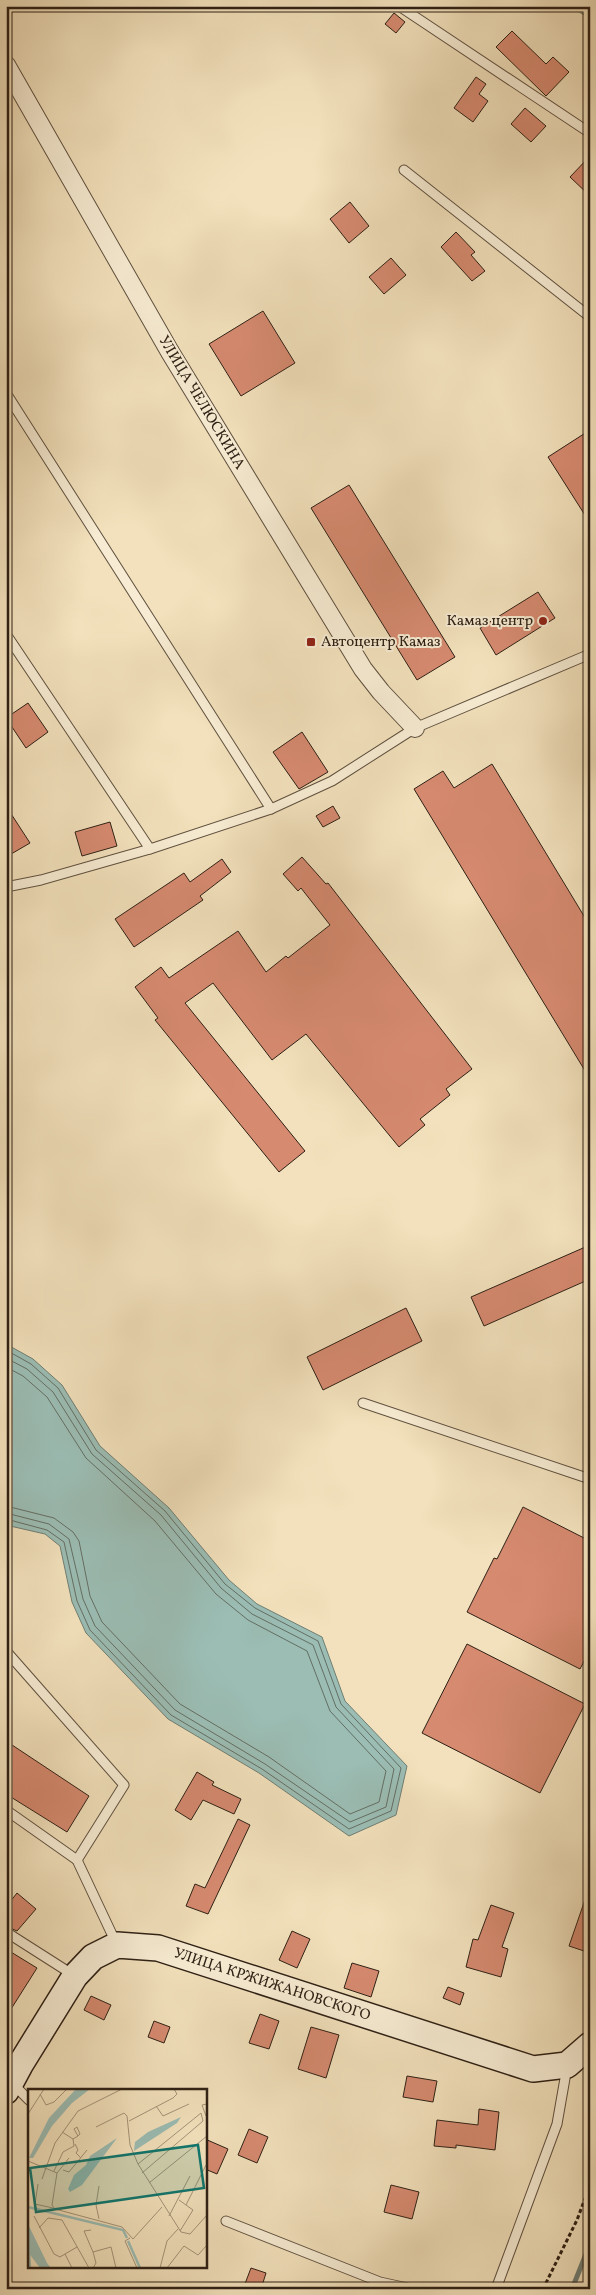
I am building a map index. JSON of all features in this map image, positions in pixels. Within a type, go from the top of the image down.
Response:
[{"type":"street","name":"УЛИЦА ЧЕЛЮСКИНА","points":[[6,65],[170,352],[363,669],[381,692],[415,728]]},
{"type":"street","points":[[8,2084],[75,1976],[93,1957],[117,1945]]},
{"type":"street","name":"УЛИЦА КРЖИЖАНОВСКОГО","points":[[117,1945],[158,1948],[533,2069],[567,2064]]},
{"type":"street","points":[[567,2064],[590,2045]]},
{"type":"lane","points":[[400,6],[590,133]]},
{"type":"lane","points":[[404,170],[590,317]]},
{"type":"lane","points":[[6,393],[271,809]]},
{"type":"lane","points":[[6,634],[150,848]]},
{"type":"lane","points":[[6,887],[41,880],[150,848],[271,809],[332,781],[415,728],[590,654]]},
{"type":"lane","points":[[363,1403],[590,1479]]},
{"type":"lane","points":[[6,1651],[124,1785],[77,1860]]},
{"type":"lane","points":[[6,1810],[77,1860],[117,1945]]},
{"type":"lane","points":[[6,1932],[75,1976]]},
{"type":"lane","points":[[496,2289],[557,2124],[567,2064]]},
{"type":"lane","points":[[8,2084],[28,2099]]},
{"type":"lane","points":[[226,2221],[380,2282],[412,2289]]},
{"type":"path","points":[[543,2289],[577,2220],[590,2185]]},
{"type":"water","points":[[568,6],[590,6],[590,21],[588,17]]},
{"type":"water","points":[[6,1344],[33,1359],[62,1385],[100,1446],[169,1508],[229,1580],[257,1604],[322,1637],[345,1701],[407,1766],[396,1815],[349,1836],[259,1773],[168,1719],[86,1633],[72,1602],[60,1546],[45,1534],[10,1526],[6,1522]]},
{"type":"building","points":[[394,13],[405,22],[396,33],[385,24]]},
{"type":"building","points":[[512,31],[546,64],[553,57],[569,72],[546,96],[496,47]]},
{"type":"building","points":[[476,77],[486,84],[479,94],[488,101],[473,122],[454,108]]},
{"type":"building","points":[[525,108],[546,126],[531,142],[511,124]]},
{"type":"building","points":[[590,156],[590,196],[570,177]]},
{"type":"building","points":[[350,202],[369,226],[349,243],[330,219]]},
{"type":"building","points":[[456,232],[475,252],[471,255],[485,271],[472,281],[441,247]]},
{"type":"building","points":[[391,258],[406,275],[384,294],[369,277]]},
{"type":"building","points":[[263,311],[295,363],[241,396],[209,344]]},
{"type":"building","points":[[590,430],[590,523],[548,457]]},
{"type":"building","points":[[349,485],[455,657],[417,680],[311,508]]},
{"type":"building","points":[[538,592],[555,618],[496,655],[480,628]]},
{"type":"building","points":[[28,703],[48,732],[26,748],[6,718]]},
{"type":"building","points":[[302,732],[328,772],[299,789],[273,752]]},
{"type":"building","points":[[492,764],[590,926],[590,1079],[414,789],[443,771],[454,788]]},
{"type":"building","points":[[6,806],[30,843],[6,857]]},
{"type":"building","points":[[333,806],[340,818],[323,827],[316,816]]},
{"type":"building","points":[[110,822],[117,846],[82,856],[75,832]]},
{"type":"building","points":[[302,857],[326,884],[328,883],[472,1069],[446,1089],[450,1095],[420,1119],[425,1125],[399,1147],[306,1034],[272,1060],[213,983],[185,1003],[305,1151],[279,1172],[155,1020],[158,1018],[135,987],[161,967],[169,978],[238,931],[266,972],[286,956],[288,958],[330,925],[301,888],[298,891],[283,874]]},
{"type":"building","points":[[222,859],[231,872],[200,896],[203,900],[134,947],[115,919],[184,873],[190,882]]},
{"type":"building","points":[[590,1245],[590,1279],[484,1326],[471,1297]]},
{"type":"building","points":[[406,1308],[422,1341],[323,1390],[307,1357]]},
{"type":"building","points":[[523,1507],[590,1541],[590,1650],[580,1669],[467,1612],[494,1558],[497,1559]]},
{"type":"building","points":[[467,1644],[585,1704],[540,1793],[422,1733]]},
{"type":"building","points":[[6,1741],[89,1796],[67,1832],[6,1794]]},
{"type":"building","points":[[197,1772],[214,1782],[212,1785],[241,1799],[234,1814],[203,1800],[191,1820],[175,1810]]},
{"type":"building","points":[[238,1819],[250,1825],[208,1914],[186,1906],[195,1884],[205,1888]]},
{"type":"building","points":[[588,1891],[590,1891],[590,1953],[569,1946]]},
{"type":"building","points":[[17,1893],[36,1909],[17,1931],[6,1926],[6,1907]]},
{"type":"building","points":[[491,1905],[514,1913],[502,1947],[508,1949],[501,1977],[466,1967],[473,1939],[478,1940]]},
{"type":"building","points":[[292,1931],[310,1939],[297,1968],[279,1960]]},
{"type":"building","points":[[6,1949],[37,1968],[6,2017]]},
{"type":"building","points":[[352,1963],[379,1971],[371,1997],[344,1988]]},
{"type":"building","points":[[448,1987],[464,1993],[460,2005],[443,1998]]},
{"type":"building","points":[[91,1996],[111,2005],[104,2020],[84,2010]]},
{"type":"building","points":[[260,2014],[279,2021],[269,2049],[249,2043]]},
{"type":"building","points":[[154,2021],[170,2027],[164,2043],[148,2037]]},
{"type":"building","points":[[311,2027],[339,2035],[326,2078],[298,2069]]},
{"type":"building","points":[[407,2076],[437,2081],[433,2102],[403,2097]]},
{"type":"building","points":[[479,2109],[499,2112],[495,2150],[456,2145],[456,2148],[434,2146],[437,2120],[478,2125]]},
{"type":"building","points":[[249,2129],[268,2137],[257,2163],[238,2155]]},
{"type":"building","points":[[206,2139],[228,2149],[217,2174],[206,2169]]},
{"type":"building","points":[[391,2185],[419,2192],[412,2219],[384,2212]]},
{"type":"building","points":[[251,2268],[266,2273],[261,2289],[243,2289]]},
{"type":"waterway","points":[[572,2289],[590,2244]]},
{"type":"place","name":"Камаз центр","points":[[543,621]]},
{"type":"place","name":"Автоцентр Камаз","points":[[311,642]]}]
